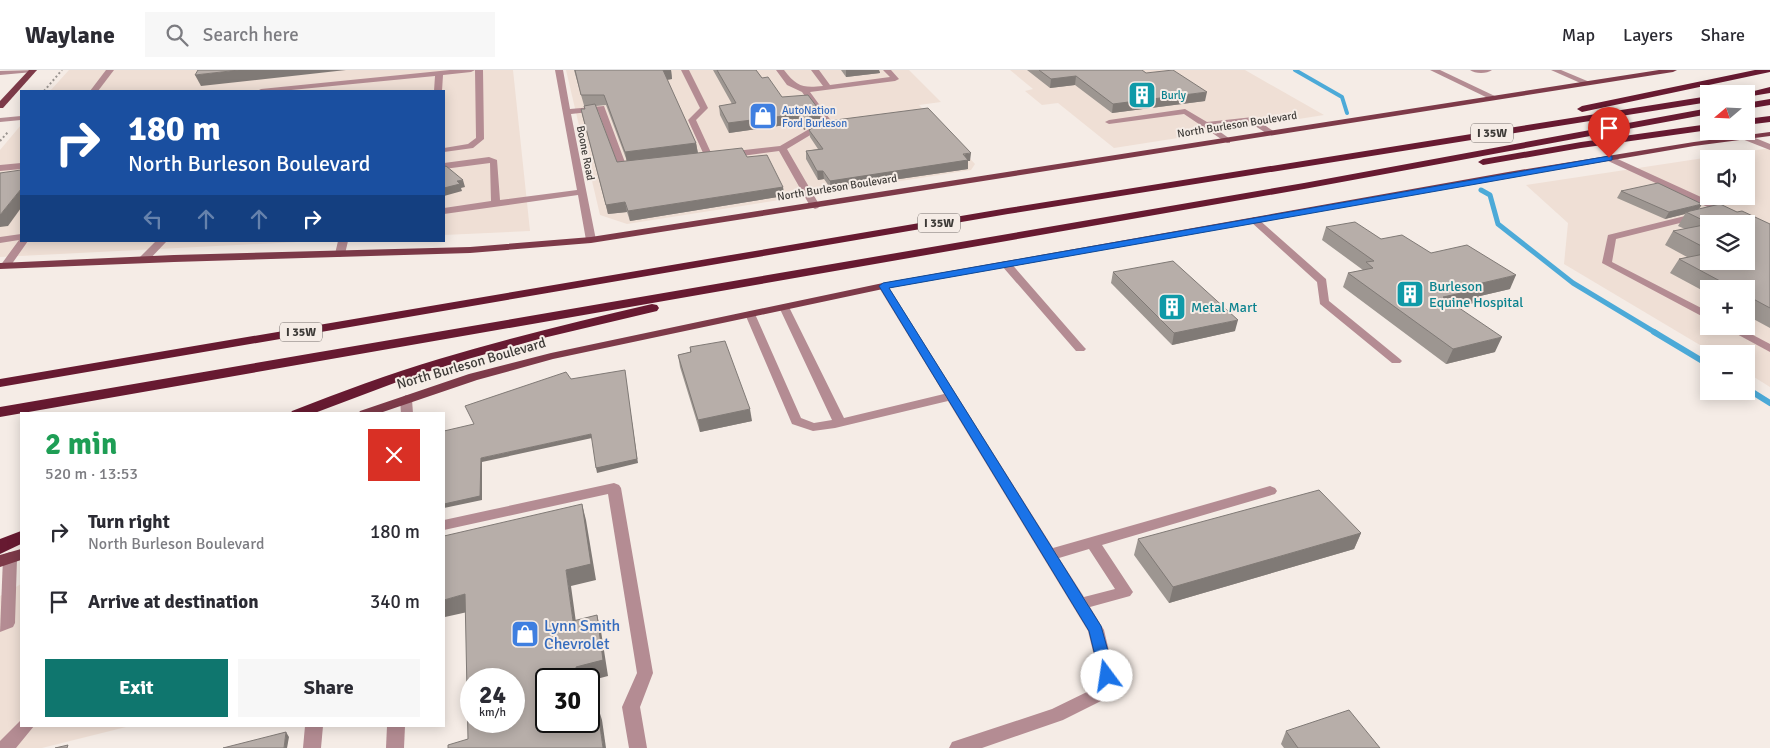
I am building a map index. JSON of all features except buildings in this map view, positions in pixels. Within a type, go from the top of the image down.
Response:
[{"type":"highway","points":[[1276,168],[1357,148],[1620,102],[1767,70]]},
{"type":"highway","points":[[1755,92],[1770,90]]},
{"type":"highway","name":"I 35W","points":[[0,383],[1018,209],[1700,100]]},
{"type":"highway","points":[[1755,104],[1770,102]]},
{"type":"highway","name":"I 35W","points":[[0,412],[1304,186],[1700,113]]},
{"type":"highway","points":[[1755,121],[1770,119]]},
{"type":"highway","points":[[1304,186],[1329,188],[1581,145],[1700,128]]},
{"type":"highway","points":[[302,412],[369,386],[471,353],[532,336],[784,276]]},
{"type":"highway","points":[[8,555],[20,538]]},
{"type":"main road","points":[[0,106],[33,70]]},
{"type":"main road","name":"North Burleson Boulevard","points":[[3,266],[340,254],[410,254],[590,240],[1672,70]]},
{"type":"main road","name":"North Burleson Boulevard","points":[[1755,136],[1770,134]]},
{"type":"main road","name":"North Burleson Boulevard","points":[[370,412],[473,377],[551,356],[883,286],[1609,158],[1726,140]]},
{"type":"street","points":[[0,74],[33,70]]},
{"type":"street","points":[[95,90],[110,70]]},
{"type":"street","points":[[285,90],[323,88],[363,80],[400,81],[469,70]]},
{"type":"street","points":[[479,70],[478,141],[483,149],[484,161]]},
{"type":"street","name":"Boone Road","points":[[559,70],[590,240]]},
{"type":"street","points":[[685,70],[704,108],[692,120],[709,157]]},
{"type":"street","points":[[690,160],[782,148],[828,122],[805,90],[790,83],[780,70]]},
{"type":"street","points":[[815,70],[828,87]]},
{"type":"street","points":[[805,90],[895,79],[887,70]]},
{"type":"street","points":[[1434,70],[1495,98]]},
{"type":"street","points":[[1474,70],[1488,70]]},
{"type":"street","points":[[1555,70],[1588,84]]},
{"type":"street","points":[[438,90],[439,74]]},
{"type":"street","points":[[361,90],[363,80]]},
{"type":"street","points":[[566,112],[601,108],[622,168],[642,166]]},
{"type":"street","points":[[1109,122],[1185,111],[1227,141]]},
{"type":"street","points":[[0,120],[20,118]]},
{"type":"street","points":[[1206,125],[1250,119],[1272,134]]},
{"type":"street","points":[[1752,140],[1770,147]]},
{"type":"street","points":[[445,150],[470,146],[478,141]]},
{"type":"street","points":[[782,148],[815,206]]},
{"type":"street","points":[[1609,158],[1727,212],[1611,237],[1607,263],[1700,311]]},
{"type":"street","points":[[445,166],[484,161],[494,162],[496,203]]},
{"type":"street","points":[[0,168],[20,166]]},
{"type":"street","points":[[11,167],[2,178],[20,174]]},
{"type":"street","points":[[445,211],[582,192]]},
{"type":"street","points":[[1254,220],[1322,281],[1324,302],[1396,361]]},
{"type":"street","points":[[0,240],[20,237]]},
{"type":"street","points":[[3,266],[22,242]]},
{"type":"street","points":[[142,261],[161,242]]},
{"type":"street","points":[[340,254],[343,242]]},
{"type":"street","points":[[1006,264],[1080,349]]},
{"type":"street","points":[[883,286],[1096,630],[1107,676],[1096,696],[1057,715],[958,748]]},
{"type":"street","points":[[784,307],[840,423]]},
{"type":"street","points":[[750,314],[796,421],[813,427],[840,423],[952,396]]},
{"type":"street","points":[[1744,335],[1770,349]]},
{"type":"street","points":[[406,399],[407,412]]},
{"type":"street","points":[[445,525],[614,488],[645,673],[631,707],[638,748]]},
{"type":"street","points":[[1049,555],[1270,491]]},
{"type":"street","points":[[1079,604],[1125,592],[1092,542]]},
{"type":"street","points":[[0,626],[7,623],[8,555]]},
{"type":"street","points":[[4,748],[24,727]]},
{"type":"street","points":[[312,748],[314,727]]},
{"type":"street","points":[[395,748],[396,727]]},
{"type":"path","points":[[45,90],[62,70]]},
{"type":"shaded area","points":[[69,70],[513,70],[530,231],[445,235],[445,90],[51,90]]},
{"type":"shaded area","points":[[566,70],[909,70],[941,102],[919,105],[975,164],[971,170],[627,224],[600,215]]},
{"type":"shaded area","points":[[1010,70],[1245,70],[1324,115],[1114,148],[1058,103],[1042,105],[1025,91],[1033,89]]},
{"type":"shaded area","points":[[20,126],[20,242],[297,242],[0,257],[0,150]]},
{"type":"shaded area","points":[[1770,148],[1770,387],[1755,378],[1755,345],[1700,345],[1564,264],[1568,223],[1526,185],[1700,159],[1700,205],[1755,205],[1755,150]]},
{"type":"shaded area","points":[[20,585],[20,727],[126,727],[42,748],[0,748],[0,596]]},
{"type":"waterway","points":[[1295,70],[1342,97],[1347,113]]},
{"type":"waterway","points":[[1481,190],[1490,195],[1498,224],[1573,283],[1656,333]]},
{"type":"waterway","points":[[1654,332],[1700,360]]},
{"type":"waterway","points":[[1755,394],[1770,403]]},
{"type":"place","name":"Burly","points":[[1142,95]]},
{"type":"place","name":"AutoNation Ford Burleson","points":[[763,116]]},
{"type":"place","name":"Burleson Equine Hospital","points":[[1410,294]]},
{"type":"place","name":"Metal Mart","points":[[1172,307]]},
{"type":"place","name":"Lynn Smith Chevrolet","points":[[525,634]]},
{"type":"route","points":[[1107,676],[1096,630],[883,286],[1609,158]]}]
